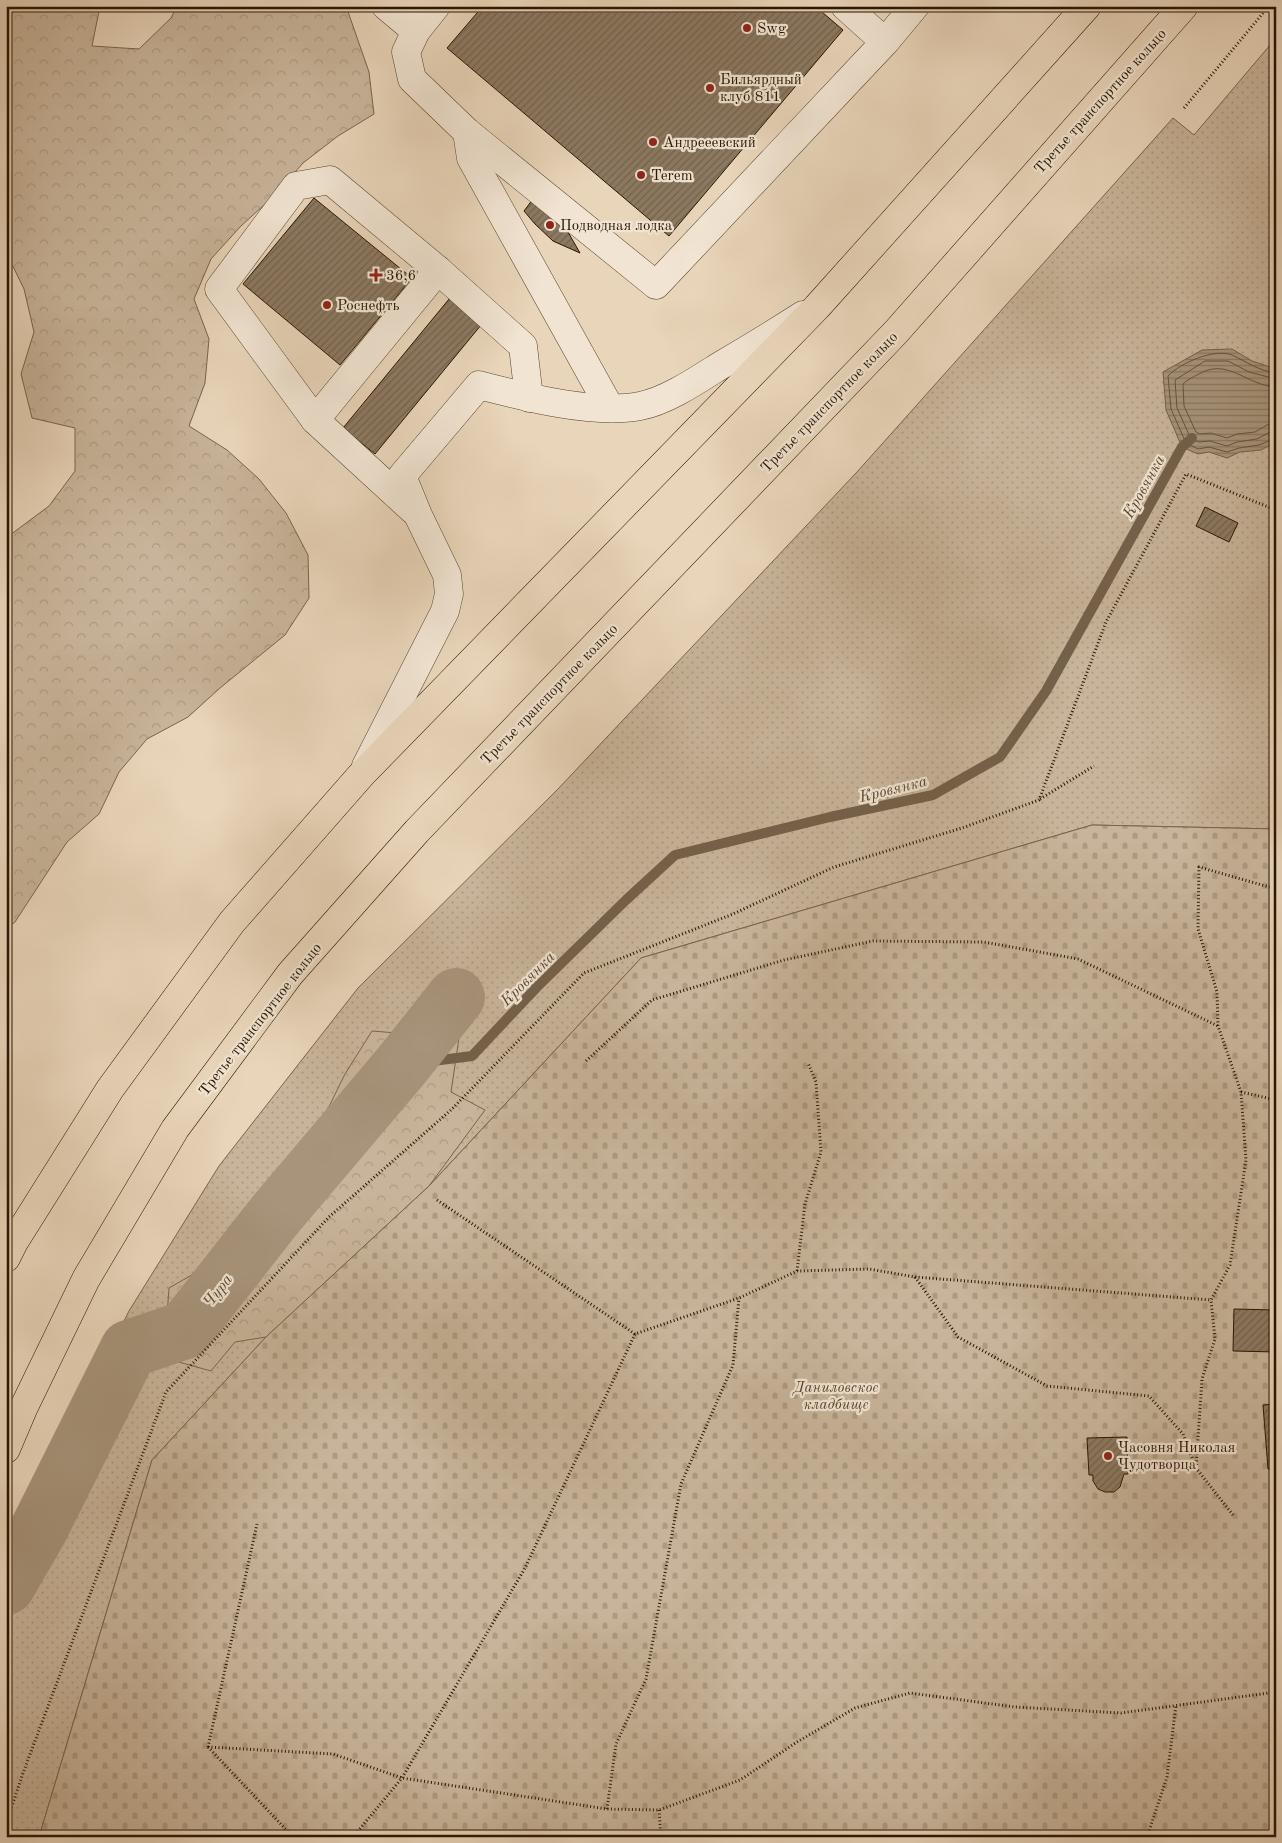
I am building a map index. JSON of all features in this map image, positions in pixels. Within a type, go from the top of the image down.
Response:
[{"type":"main road","points":[[10,1250],[110,1089],[232,922],[362,774],[817,307],[1087,6]]},
{"type":"main road","name":"Третье транспортное кольцо","points":[[6,1449],[23,1409],[86,1279],[175,1129],[290,974],[417,832],[896,332],[1184,6]]},
{"type":"lane","points":[[386,6],[416,31]]},
{"type":"lane","points":[[436,6],[416,31],[406,52],[412,78],[467,132],[656,285],[886,42],[915,6]]},
{"type":"lane","points":[[845,6],[886,42]]},
{"type":"lane","points":[[467,132],[471,158],[610,408]]},
{"type":"lane","points":[[418,514],[315,420],[218,289],[296,186],[330,180],[438,270],[523,346],[529,398]]},
{"type":"lane","points":[[315,420],[438,270]]},
{"type":"lane","points":[[362,774],[445,612],[449,594],[447,575],[402,476],[479,385],[529,398],[610,408],[641,406],[681,390],[817,307]]},
{"type":"path","points":[[1184,108],[1269,6]]},
{"type":"path","points":[[1039,800],[1106,622],[1186,474],[1276,510]]},
{"type":"path","points":[[6,1824],[33,1745],[166,1392],[329,1217],[452,1109],[584,973],[733,914],[834,866],[962,828],[1039,800],[1094,766]]},
{"type":"path","points":[[1196,1468],[1202,1379],[1215,1339],[1211,1300],[1230,1265],[1246,1160],[1241,1092],[1218,1026],[1217,992],[1198,929],[1198,867],[1276,889]]},
{"type":"path","points":[[586,1060],[652,1000],[784,960],[873,941],[984,942],[1078,959],[1218,1026]]},
{"type":"path","points":[[797,1271],[805,1204],[821,1152],[816,1082],[808,1063]]},
{"type":"path","points":[[1241,1092],[1276,1100]]},
{"type":"path","points":[[437,1200],[635,1334]]},
{"type":"path","points":[[353,1837],[402,1778],[525,1568],[635,1334],[739,1298],[797,1271],[869,1269],[915,1277],[1211,1300]]},
{"type":"path","points":[[915,1277],[958,1337],[1047,1386],[1149,1396],[1183,1434],[1196,1468],[1233,1515]]},
{"type":"path","points":[[607,1809],[616,1744],[646,1679],[681,1484],[733,1365],[739,1298]]},
{"type":"path","points":[[1140,1466],[1196,1468]]},
{"type":"path","points":[[208,1747],[257,1524]]},
{"type":"path","points":[[208,1747],[333,1754],[402,1778],[607,1809],[659,1810],[740,1780],[797,1742],[855,1708],[910,1694],[1014,1706],[1121,1713],[1269,1693]]},
{"type":"path","points":[[1147,1837],[1167,1777],[1176,1705]]},
{"type":"path","points":[[208,1747],[293,1837]]},
{"type":"path","points":[[659,1810],[661,1837]]},
{"type":"green space","points":[[16,6],[100,6],[92,46],[139,49],[171,18],[177,6],[346,6],[369,72],[374,114],[338,136],[303,163],[276,194],[240,227],[211,259],[194,299],[209,339],[205,383],[189,426],[227,450],[259,479],[286,513],[308,555],[309,598],[285,635],[188,717],[147,739],[119,772],[99,814],[67,842],[15,922],[6,929],[6,538],[49,506],[75,471],[75,428],[32,418],[21,374],[34,332],[24,289],[6,252],[6,23]]},
{"type":"green space","points":[[1276,38],[1276,829],[1092,825],[641,958],[429,1186],[266,1337],[152,1460],[39,1837],[6,1837],[6,1593],[53,1462],[129,1311],[219,1166],[358,988],[558,789],[857,472],[1173,118],[1194,135]]},
{"type":"green space","name":"Даниловское кладбище","points":[[1092,825],[1276,829],[1276,1837],[39,1837],[152,1460],[266,1337],[429,1186],[641,958]]},
{"type":"green space","points":[[372,1031],[459,1038],[451,1092],[485,1110],[429,1186],[266,1337],[235,1342],[211,1371],[175,1361],[167,1316],[169,1288],[197,1272],[223,1249],[248,1213],[286,1173],[320,1125],[345,1074]]},
{"type":"water","points":[[1232,349],[1252,361],[1276,369],[1276,442],[1261,450],[1240,452],[1227,458],[1209,452],[1198,454],[1182,447],[1166,410],[1163,372],[1202,350]]},
{"type":"building","name":"Андрееевский","points":[[483,6],[815,6],[843,30],[669,236],[447,48]]},
{"type":"building","points":[[314,198],[412,278],[340,365],[243,284]]},
{"type":"building","name":"Подводная лодка","points":[[533,199],[565,227],[580,253],[553,241],[535,224],[524,211]]},
{"type":"building","points":[[454,293],[486,319],[375,454],[343,428]]},
{"type":"building","points":[[1205,507],[1238,523],[1229,542],[1196,526]]},
{"type":"building","points":[[1234,1309],[1276,1310],[1276,1352],[1233,1351]]},
{"type":"building","points":[[1276,1404],[1276,1469],[1268,1469],[1263,1405]]},
{"type":"building","name":"Часовня Николая Чудотворца","points":[[1127,1437],[1128,1474],[1124,1474],[1120,1487],[1114,1492],[1105,1492],[1098,1489],[1093,1481],[1093,1475],[1089,1475],[1087,1438]]},
{"type":"building","points":[[1276,1645],[1276,1668],[1271,1647]]},
{"type":"waterway","name":"Кровянка","points":[[402,1065],[472,1056],[537,987],[675,855],[830,817],[933,795],[1000,757],[1046,691],[1182,447],[1192,438]]},
{"type":"waterway","name":"Чура","points":[[6,1586],[38,1531],[129,1349],[185,1330],[275,1215],[402,1065],[456,997]]},
{"type":"place","name":"Swg","points":[[747,28]]},
{"type":"place","name":"Бильярдный клуб 811","points":[[710,88]]},
{"type":"place","name":"Андрееевский","points":[[653,142]]},
{"type":"place","name":"Terem","points":[[641,175]]},
{"type":"place","name":"Подводная лодка","points":[[550,225]]},
{"type":"place","name":"36,6","points":[[376,275]]},
{"type":"place","name":"Роснефть","points":[[327,305]]},
{"type":"place","name":"Часовня Николая Чудотворца","points":[[1108,1456]]}]
